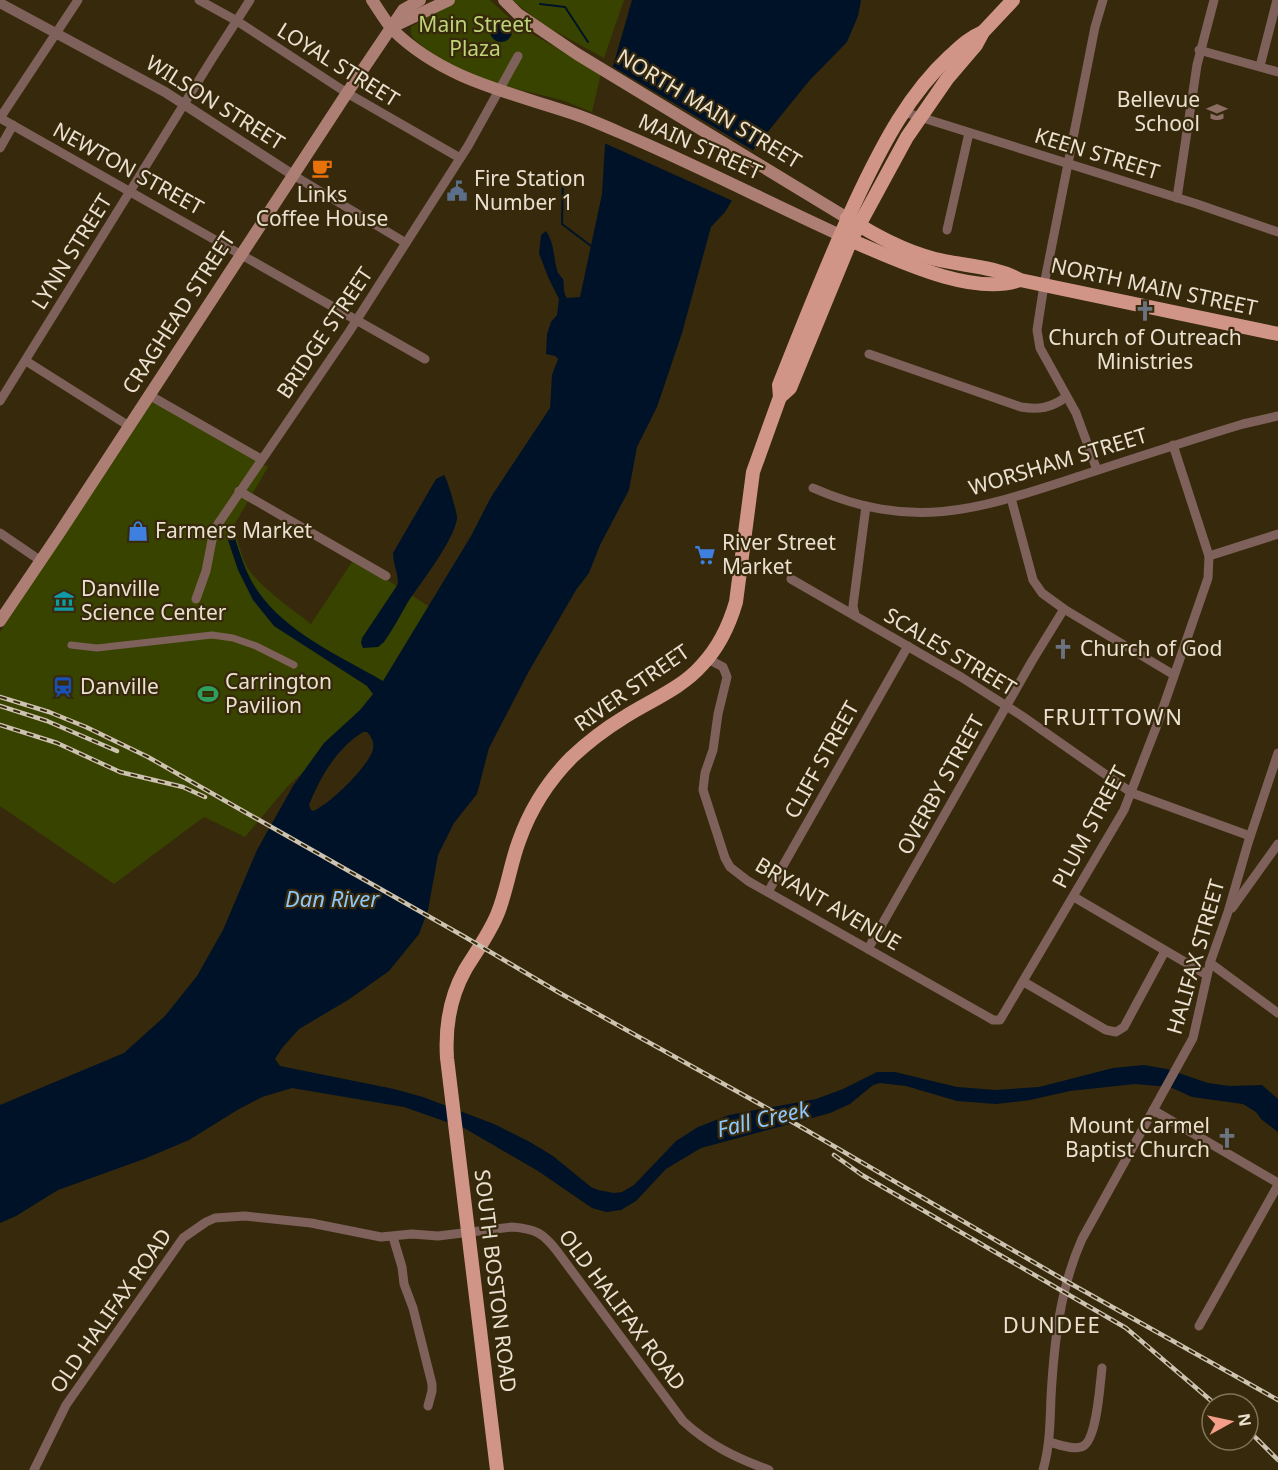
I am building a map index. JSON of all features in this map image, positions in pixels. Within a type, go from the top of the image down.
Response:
[{"type":"main road","name":"MAIN STREET","points":[[372,0],[391,28],[419,51],[462,77],[498,92],[574,114],[647,144],[846,238]]},
{"type":"main road","name":"CRAGHEAD STREET","points":[[0,621],[403,10],[420,0]]},
{"type":"main road","points":[[391,28],[449,0]]},
{"type":"main road","name":"NORTH MAIN STREET","points":[[504,0],[518,14],[577,54],[894,245],[935,259],[1009,274],[1020,280],[1278,334]]},
{"type":"main road","points":[[853,221],[947,79],[976,45],[983,32],[1013,0]]},
{"type":"main road","points":[[853,221],[887,137],[916,93],[937,69],[971,37],[983,32]]},
{"type":"main road","name":"RIVER STREET","points":[[452,1098],[446,1043],[453,1002],[464,973],[496,918],[519,842],[538,801],[557,774],[585,746],[621,719],[687,679],[708,658],[725,633],[736,602],[753,472],[780,397],[790,388],[853,221]]},
{"type":"main road","name":"NORTH MAIN STREET","points":[[846,238],[935,275],[969,282],[1008,285],[1020,280]]},
{"type":"main road","name":"SOUTH BOSTON ROAD","points":[[452,1098],[497,1470]]},
{"type":"street","points":[[0,118],[78,0]]},
{"type":"street","name":"LOYAL STREET","points":[[199,0],[237,21],[347,93],[460,159]]},
{"type":"street","name":"LYNN STREET","points":[[0,402],[250,0]]},
{"type":"street","points":[[1097,470],[1082,427],[1048,366],[1038,342],[1038,317],[1095,27],[1103,0]]},
{"type":"street","points":[[1178,198],[1199,50],[1214,0]]},
{"type":"street","points":[[1260,66],[1277,0]]},
{"type":"street","name":"WILSON STREET","points":[[0,3],[165,92],[293,175],[406,243]]},
{"type":"street","points":[[1199,50],[1278,72]]},
{"type":"street","name":"BRIDGE STREET","points":[[196,599],[206,571],[213,535],[239,491],[357,320],[460,159],[518,56]]},
{"type":"street","name":"KEEN STREET","points":[[904,112],[1178,198],[1278,232]]},
{"type":"street","name":"NEWTON STREET","points":[[0,118],[425,359]]},
{"type":"street","points":[[0,148],[14,125]]},
{"type":"street","points":[[947,230],[969,133]]},
{"type":"street","points":[[869,354],[1021,407],[1052,406],[1066,397]]},
{"type":"street","points":[[26,361],[129,426]]},
{"type":"street","points":[[149,395],[261,459]]},
{"type":"street","name":"WORSHAM STREET","points":[[813,488],[866,506],[904,512],[942,513],[968,510],[1241,424],[1278,416]]},
{"type":"street","name":"PLUM STREET","points":[[979,1012],[993,1020],[1000,1020],[1074,897],[1132,794],[1208,578],[1209,556],[1173,445]]},
{"type":"street","points":[[239,491],[386,576]]},
{"type":"street","points":[[1011,498],[1033,580],[1042,593],[1064,609],[1174,675]]},
{"type":"street","points":[[855,615],[853,606],[866,506]]},
{"type":"street","points":[[0,533],[41,561]]},
{"type":"street","points":[[1209,556],[1278,534]]},
{"type":"street","name":"SCALES STREET","points":[[791,579],[908,646],[1006,706],[1132,794],[1250,836]]},
{"type":"street","name":"OVERBY STREET","points":[[868,948],[1064,609]]},
{"type":"street","points":[[71,645],[98,648],[212,635],[256,646],[294,664]]},
{"type":"street","name":"CLIFF STREET","points":[[768,892],[908,646]]},
{"type":"street","name":"BRYANT AVENUE","points":[[708,658],[723,667],[727,677],[718,714],[713,750],[703,781],[705,798],[721,851],[730,867],[748,881],[979,1012]]},
{"type":"street","name":"HALIFAX STREET","points":[[1043,1470],[1049,1442],[1061,1305],[1069,1271],[1082,1239],[1184,1056],[1197,1028],[1210,963],[1278,753]]},
{"type":"street","points":[[1228,912],[1278,844]]},
{"type":"street","points":[[1074,897],[1207,975]]},
{"type":"street","points":[[1024,982],[1112,1032],[1121,1030],[1165,951]]},
{"type":"street","points":[[1210,963],[1278,1013]]},
{"type":"street","points":[[1154,1110],[1278,1184],[1199,1326]]},
{"type":"street","name":"OLD HALIFAX ROAD","points":[[34,1470],[66,1405],[183,1238],[198,1225],[215,1218],[263,1216],[341,1228],[370,1236],[393,1237],[412,1234],[438,1236],[512,1227],[541,1233],[557,1251],[683,1421],[721,1450],[769,1470]]},
{"type":"street","points":[[393,1237],[432,1384],[428,1406]]},
{"type":"street","points":[[1049,1442],[1080,1448],[1087,1444],[1093,1432],[1102,1368]]},
{"type":"green space","name":"Main Street Plaza","points":[[453,0],[490,0],[518,26],[601,73],[592,112],[562,100],[471,75],[440,59],[417,42],[411,34],[411,27]]},
{"type":"green space","points":[[512,0],[624,0],[604,58],[542,24]]},
{"type":"green space","points":[[152,401],[268,467],[233,527],[243,559],[250,571],[275,596],[311,624],[354,559],[438,612],[343,735],[287,787],[245,837],[204,817],[114,884],[0,806],[0,632]]},
{"type":"water","name":"Dan River","points":[[632,0],[861,0],[858,16],[847,42],[809,81],[753,150],[745,179],[725,212],[711,227],[682,333],[657,407],[637,447],[629,490],[600,545],[589,573],[576,590],[529,671],[489,748],[477,794],[454,823],[438,855],[428,910],[419,934],[389,971],[348,1000],[299,1029],[275,1059],[280,1066],[423,1097],[494,1124],[553,1156],[591,1187],[614,1193],[622,1192],[634,1185],[676,1141],[698,1127],[729,1115],[816,1099],[877,1072],[895,1072],[957,1087],[996,1090],[1039,1087],[1113,1068],[1144,1065],[1167,1069],[1208,1083],[1230,1086],[1262,1085],[1278,1099],[1278,1132],[1261,1119],[1256,1112],[1243,1104],[1192,1097],[1170,1087],[1135,1084],[1070,1091],[1030,1100],[996,1104],[957,1101],[906,1086],[880,1083],[873,1085],[850,1104],[830,1113],[701,1148],[666,1169],[636,1201],[621,1210],[606,1212],[592,1208],[538,1171],[464,1128],[404,1107],[292,1088],[262,1097],[189,1140],[58,1190],[16,1216],[0,1223],[0,1105],[124,1053],[165,1016],[197,976],[223,930],[257,850],[293,786],[324,743],[360,710],[373,694],[367,686],[274,626],[253,600],[238,570],[227,537],[234,535],[253,584],[283,619],[332,653],[383,681],[471,536],[491,497],[550,408],[552,375],[558,359],[546,354],[547,334],[551,322],[557,315],[559,299],[539,253],[541,235],[546,231],[551,241],[557,270],[563,279],[567,298],[580,297],[602,194],[607,112],[606,91]],"holes":[[[363,732],[367,732],[372,740],[373,749],[364,765],[348,784],[320,808],[311,810],[309,805],[313,794],[330,764],[345,746]]]},
{"type":"water","points":[[501,20],[509,23],[512,31],[509,39],[501,42],[493,39],[490,31],[493,23]]},
{"type":"water","points":[[444,475],[457,516],[450,539],[384,642],[378,647],[363,648],[362,638],[398,584],[393,553],[436,479]]},
{"type":"pier","points":[[610,65],[756,152],[748,180],[735,202],[602,142],[603,91]]},
{"type":"waterway","points":[[540,4],[565,7],[588,42]]},
{"type":"waterway","points":[[563,173],[562,224],[591,246]]},
{"type":"railway","points":[[0,697],[49,712],[148,757],[1278,1400]]},
{"type":"railway","points":[[0,706],[47,721],[117,751]]},
{"type":"railway","points":[[0,725],[57,743],[120,772],[183,787],[205,797]]},
{"type":"railway","points":[[834,1155],[862,1175],[1126,1328],[1201,1392]]},
{"type":"railway","points":[[1260,1442],[1278,1460]]},
{"type":"place","name":"Bellevue School","points":[[1217,112]]},
{"type":"place","name":"Links Coffee House","points":[[322,168]]},
{"type":"place","name":"Fire Station Number 1","points":[[457,191]]},
{"type":"place","name":"Church of Outreach Ministries","points":[[1145,311]]},
{"type":"place","name":"Farmers Market","points":[[138,531]]},
{"type":"place","name":"River Street Market","points":[[705,555]]},
{"type":"place","name":"Danville Science Center","points":[[64,601]]},
{"type":"place","name":"Church of God","points":[[1063,649]]},
{"type":"place","name":"Danville","points":[[63,687]]},
{"type":"place","name":"Carrington Pavilion","points":[[208,694]]},
{"type":"place","name":"Mount Carmel Baptist Church","points":[[1227,1138]]},
{"type":"district","name":"FRUITTOWN","points":[[1113,717]]},
{"type":"district","name":"DUNDEE","points":[[1052,1325]]},
{"type":"water label","name":"Fall Creek","points":[[763,1119]]}]
